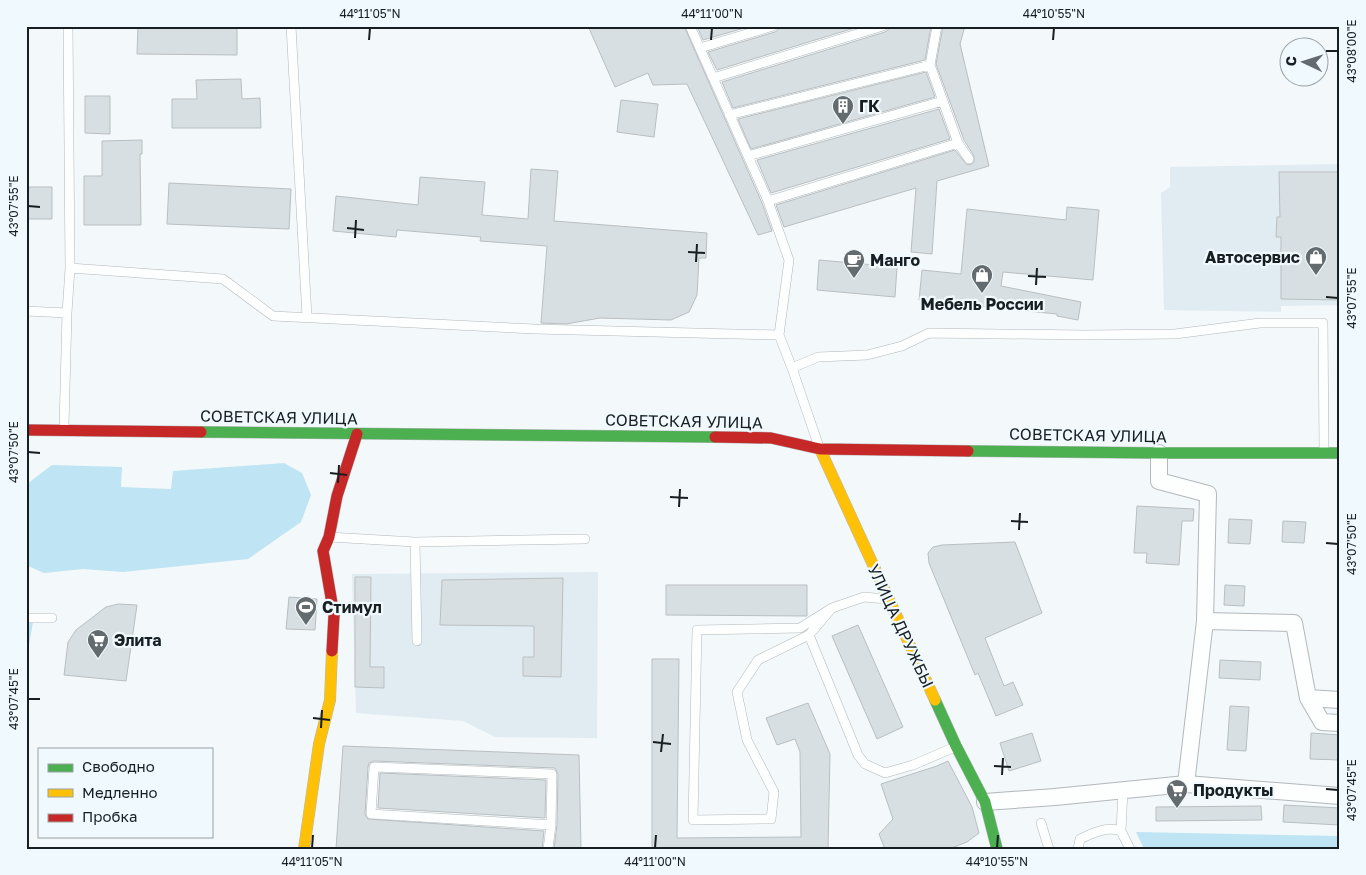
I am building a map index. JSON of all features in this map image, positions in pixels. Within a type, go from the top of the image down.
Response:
[{"type":"main road","name":"СОВЕТСКАЯ УЛИЦА","points":[[26,430],[771,438],[820,449],[1340,453]]},
{"type":"main road","points":[[304,849],[319,744],[330,700],[334,615],[323,550],[329,538],[337,496],[357,434]]},
{"type":"main road","name":"УЛИЦА ДРУЖБЫ","points":[[820,449],[956,746],[985,802],[997,849]]},
{"type":"street","points":[[1159,453],[1159,481],[1208,494],[1205,621],[1186,784]]},
{"type":"street","points":[[1205,621],[1294,622],[1308,698],[1322,722],[1340,723]]},
{"type":"street","points":[[1308,698],[1340,700]]},
{"type":"street","points":[[985,802],[1055,798],[1186,784],[1340,796]]},
{"type":"lane","points":[[64,430],[70,268],[68,26]]},
{"type":"lane","points":[[291,26],[307,317]]},
{"type":"lane","points":[[690,26],[768,201],[789,260],[779,335],[820,449]]},
{"type":"lane","points":[[700,48],[746,30],[773,26]]},
{"type":"lane","points":[[713,78],[883,26]]},
{"type":"lane","points":[[937,26],[930,65],[958,143],[968,159]]},
{"type":"lane","points":[[729,115],[930,65]]},
{"type":"lane","points":[[748,156],[943,101]]},
{"type":"lane","points":[[768,201],[958,143]]},
{"type":"lane","points":[[70,268],[223,279],[273,316],[535,329],[779,335]]},
{"type":"lane","points":[[26,311],[67,313]]},
{"type":"lane","points":[[792,368],[818,358],[867,355],[902,346],[929,333],[1175,334],[1260,323],[1323,323],[1324,453]]},
{"type":"lane","points":[[329,538],[415,542],[585,539]]},
{"type":"lane","points":[[415,542],[417,642]]},
{"type":"lane","points":[[832,608],[809,635],[758,660],[737,692],[747,740],[774,792],[771,819],[694,820],[697,630],[800,628],[832,608],[864,597],[888,600]]},
{"type":"lane","points":[[26,618],[52,618]]},
{"type":"lane","points":[[809,635],[858,755],[865,764],[885,773],[913,765],[956,746]]},
{"type":"lane","points":[[548,849],[551,825],[552,774],[374,767],[371,814],[551,825]]},
{"type":"lane","points":[[1123,790],[1121,831],[1130,849]]},
{"type":"lane","points":[[1041,822],[1050,849]]},
{"type":"lane","points":[[1078,849],[1080,839],[1095,832],[1113,829],[1121,831]]},
{"type":"shaded area","points":[[1340,164],[1340,305],[1281,306],[1281,312],[1164,310],[1161,193],[1170,187],[1170,167]]},
{"type":"shaded area","points":[[284,463],[302,473],[311,495],[301,522],[248,559],[123,572],[83,569],[44,573],[26,565],[26,486],[52,465],[122,467],[121,487],[171,489],[173,471]]},
{"type":"shaded area","points":[[598,572],[597,738],[495,737],[463,721],[356,713],[352,574]]},
{"type":"shaded area","points":[[26,622],[33,622],[26,662]]},
{"type":"shaded area","points":[[1136,832],[1340,836],[1340,849],[1144,849]]},
{"type":"building","points":[[138,26],[237,26],[237,55],[137,54]]},
{"type":"building","points":[[588,26],[684,26],[762,203],[772,231],[758,235],[687,84],[653,85],[648,73],[615,87]]},
{"type":"building","points":[[697,26],[751,26],[703,40]]},
{"type":"building","points":[[779,26],[861,26],[717,70],[708,52],[775,32]]},
{"type":"building","points":[[889,26],[931,26],[925,60],[733,108],[722,82],[885,32]]},
{"type":"building","points":[[943,26],[965,26],[960,44],[989,166],[937,181],[932,254],[911,252],[916,188],[784,227],[776,205],[955,150],[966,164],[970,165],[974,162],[974,156],[964,140],[936,64]]},
{"type":"building","points":[[926,72],[935,97],[751,149],[738,119]]},
{"type":"building","points":[[241,79],[242,99],[260,98],[261,128],[172,128],[172,99],[197,99],[196,80]]},
{"type":"building","points":[[85,96],[110,96],[110,134],[85,133]]},
{"type":"building","points":[[621,100],[658,104],[654,137],[617,132]]},
{"type":"building","points":[[939,109],[950,139],[771,193],[757,160]]},
{"type":"building","points":[[142,140],[142,154],[140,154],[141,225],[84,225],[84,176],[102,176],[102,141]]},
{"type":"building","points":[[531,169],[558,171],[554,221],[707,233],[706,258],[699,258],[697,295],[689,312],[671,320],[600,318],[566,324],[541,323],[547,246],[480,241],[481,237],[397,230],[396,237],[333,231],[336,196],[418,205],[420,177],[485,182],[482,215],[528,219]]},
{"type":"building","points":[[1279,172],[1340,172],[1340,300],[1281,299],[1281,237],[1276,237],[1277,217],[1280,217]]},
{"type":"building","points":[[169,183],[291,189],[289,229],[167,224]]},
{"type":"building","points":[[26,187],[52,187],[52,219],[26,219]]},
{"type":"building","points":[[1067,207],[1099,210],[1093,280],[1003,272],[1001,286],[1081,302],[1078,320],[1057,316],[1057,314],[919,300],[922,270],[961,274],[967,209],[1066,220]]},
{"type":"building","points":[[819,260],[897,267],[895,297],[817,290]]},
{"type":"building","points":[[1137,506],[1194,509],[1193,521],[1182,521],[1179,565],[1146,563],[1147,553],[1134,553]]},
{"type":"building","points":[[1229,519],[1252,520],[1250,544],[1228,543]]},
{"type":"building","points":[[1283,521],[1306,522],[1304,543],[1282,542]]},
{"type":"building","points":[[1015,542],[1042,613],[985,638],[1004,686],[1013,682],[1023,705],[996,716],[978,673],[975,675],[929,563],[928,553],[933,547],[942,545]]},
{"type":"building","points":[[355,577],[371,577],[370,667],[384,667],[384,688],[355,687]]},
{"type":"building","points":[[563,578],[561,677],[523,676],[523,657],[534,657],[534,626],[440,625],[442,580]]},
{"type":"building","points":[[666,585],[807,585],[807,616],[666,615]]},
{"type":"building","points":[[1225,585],[1245,586],[1244,606],[1224,605]]},
{"type":"building","points":[[289,597],[317,599],[315,630],[286,629]]},
{"type":"building","name":"Элита","points":[[118,604],[137,605],[126,681],[64,675],[68,642],[76,630],[106,607]]},
{"type":"building","points":[[858,625],[903,727],[877,739],[832,636]]},
{"type":"building","points":[[652,659],[679,659],[677,838],[801,837],[800,752],[795,739],[777,745],[766,718],[808,703],[830,754],[828,849],[652,849]]},
{"type":"building","points":[[1220,660],[1261,662],[1260,680],[1219,678]]},
{"type":"building","points":[[1230,706],[1249,707],[1246,751],[1227,750]]},
{"type":"building","points":[[1032,733],[1041,761],[1009,771],[1000,743]]},
{"type":"building","points":[[1311,733],[1340,735],[1340,760],[1310,759]]},
{"type":"building","points":[[343,746],[579,755],[581,849],[554,849],[557,825],[558,774],[555,768],[374,761],[369,763],[368,767],[365,814],[368,819],[544,831],[542,849],[336,849]]},
{"type":"building","points":[[948,761],[972,807],[979,833],[967,842],[949,849],[885,849],[879,834],[893,819],[881,784]]},
{"type":"building","points":[[380,773],[546,780],[545,818],[378,808]]},
{"type":"building","points":[[1284,805],[1340,808],[1340,825],[1283,822]]},
{"type":"building","points":[[1261,806],[1262,820],[1156,821],[1156,807]]},
{"type":"traffic: fast","points":[[201,432],[715,437]]},
{"type":"traffic: fast","points":[[968,451],[1340,453]]},
{"type":"traffic: fast","points":[[935,700],[985,802],[997,849]]},
{"type":"traffic: slow","points":[[820,449],[935,700]]},
{"type":"traffic: slow","points":[[304,849],[319,744],[330,700],[332,651]]},
{"type":"traffic: jam","points":[[26,430],[201,432]]},
{"type":"traffic: jam","points":[[332,651],[334,615],[323,551],[329,537],[337,496],[357,434]]},
{"type":"traffic: jam","points":[[715,437],[771,438],[820,449],[968,451]]},
{"type":"place","name":"ГК","points":[[843,125]]},
{"type":"place","name":"Автосервис","points":[[1316,276]]},
{"type":"place","name":"Манго","points":[[854,279]]},
{"type":"place","name":"Мебель России","points":[[982,294]]},
{"type":"place","name":"Стимул","points":[[306,626]]},
{"type":"place","name":"Элита","points":[[98,659]]},
{"type":"place","name":"Продукты","points":[[1177,809]]}]
